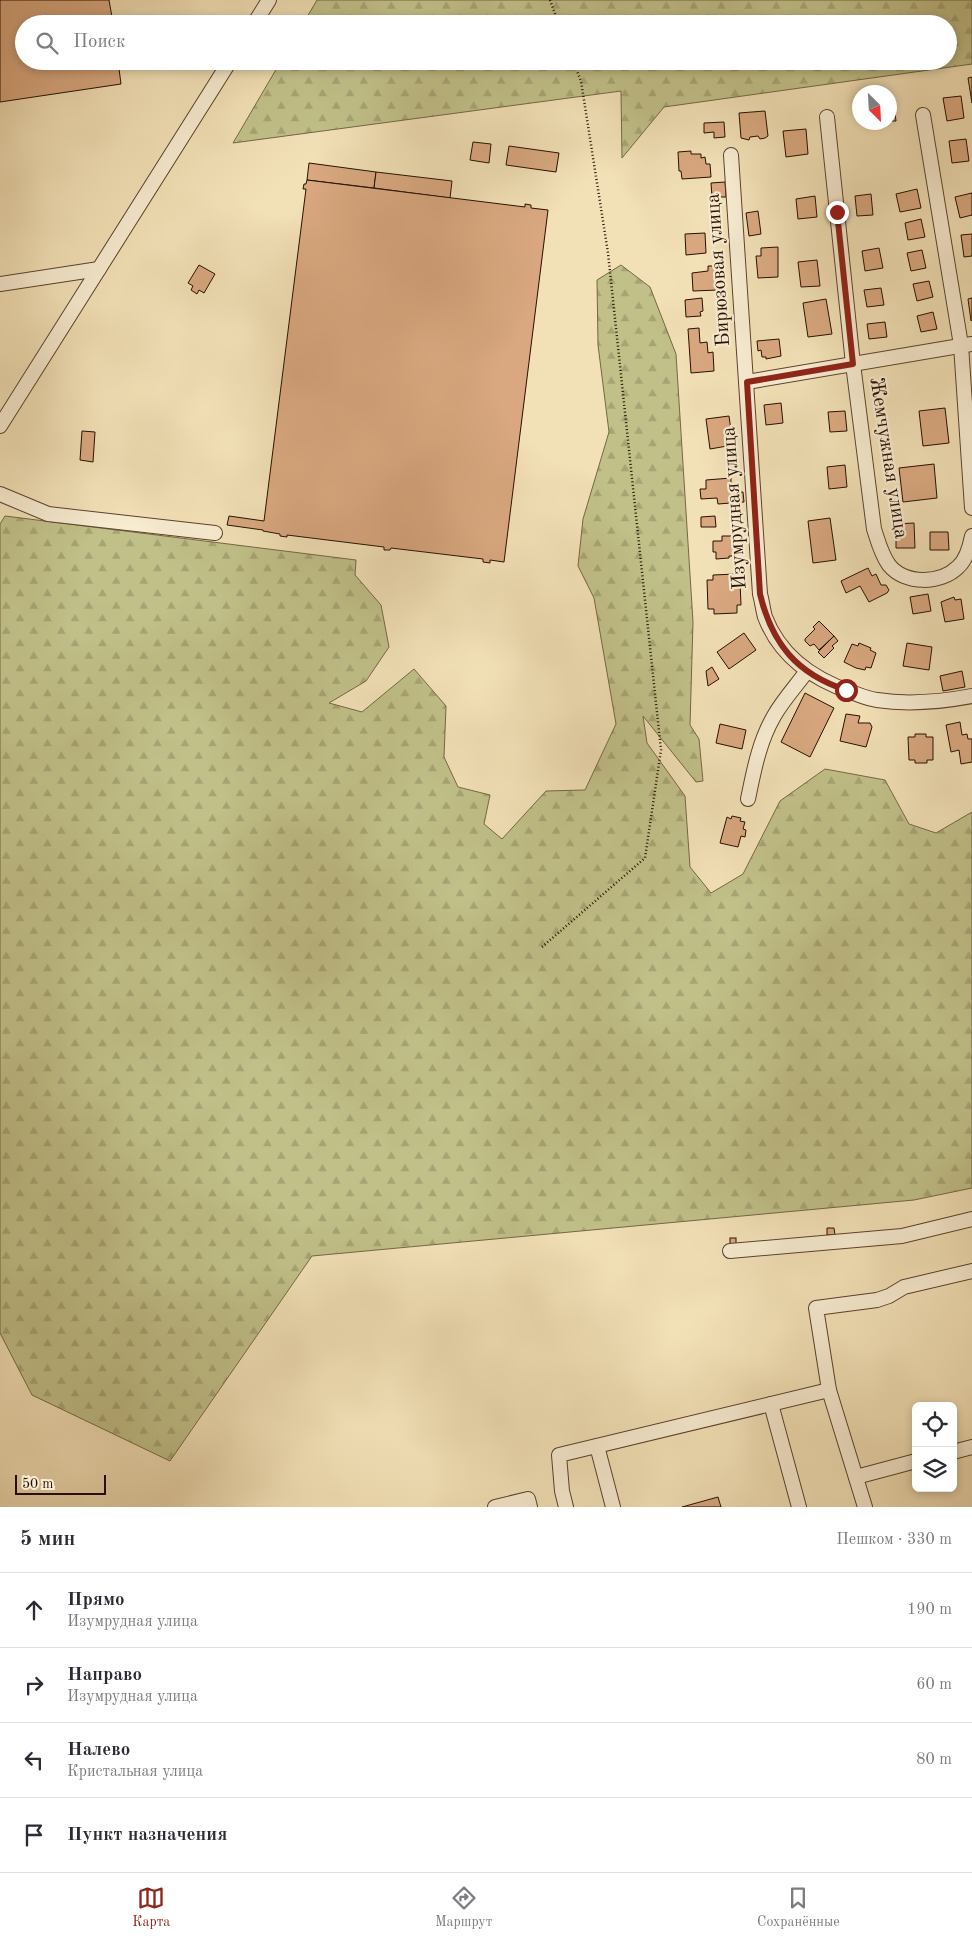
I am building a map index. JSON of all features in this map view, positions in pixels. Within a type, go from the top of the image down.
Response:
[{"type":"street","points":[[260,15],[269,0]]},
{"type":"street","points":[[0,426],[224,70]]},
{"type":"street","points":[[923,115],[967,344],[972,508]]},
{"type":"street","name":"Жемчужная улица","points":[[827,117],[853,364],[874,529],[880,548],[890,566],[903,576],[931,580],[948,575],[960,566],[968,552],[972,536]]},
{"type":"street","name":"Бирюзовая улица","points":[[731,155],[747,382]]},
{"type":"street","points":[[0,284],[99,269]]},
{"type":"street","points":[[747,382],[967,344]]},
{"type":"street","name":"Изумрудная улица","points":[[747,382],[760,594],[765,616],[789,656],[807,672],[832,686],[874,700],[900,703],[940,701],[972,696]]},
{"type":"street","points":[[0,494],[48,514],[215,533]]},
{"type":"street","points":[[748,798],[756,759],[765,734],[774,715],[807,672]]},
{"type":"street","points":[[730,1251],[902,1236],[972,1218]]},
{"type":"street","points":[[864,1507],[829,1390],[816,1308],[877,1300],[889,1296],[904,1287],[971,1276]]},
{"type":"street","points":[[566,1507],[562,1491],[559,1455],[829,1390]]},
{"type":"street","points":[[771,1404],[799,1507]]},
{"type":"street","points":[[597,1446],[613,1507]]},
{"type":"street","points":[[957,1451],[972,1447]]},
{"type":"street","points":[[856,1477],[912,1463]]},
{"type":"street","points":[[496,1507],[528,1499],[530,1507]]},
{"type":"path","points":[[550,0],[556,15]]},
{"type":"path","points":[[542,947],[645,858],[661,750],[608,253],[581,81],[577,70]]},
{"type":"green space","points":[[317,0],[972,0],[972,64],[957,66],[957,15],[308,15]]},
{"type":"green space","points":[[276,70],[929,70],[664,107],[622,158],[621,91],[233,143]]},
{"type":"green space","points":[[621,265],[650,287],[676,354],[693,622],[690,725],[699,739],[703,781],[696,782],[643,716],[647,743],[685,796],[690,867],[711,893],[743,874],[780,801],[825,769],[885,780],[909,824],[936,833],[972,812],[972,1188],[914,1200],[312,1256],[170,1461],[32,1395],[0,1333],[0,524],[5,516],[356,560],[355,575],[381,605],[389,647],[366,681],[329,703],[362,712],[414,669],[446,706],[444,757],[458,787],[490,795],[484,824],[502,839],[546,791],[585,790],[616,724],[594,598],[578,566],[583,519],[609,432],[598,345],[597,280]]},
{"type":"building","points":[[0,0],[109,0],[112,15],[15,15],[15,70],[119,70],[121,84],[0,102]]},
{"type":"building","points":[[972,77],[972,103],[968,78]]},
{"type":"building","points":[[961,96],[964,118],[947,121],[943,98]]},
{"type":"building","points":[[765,111],[768,136],[760,139],[758,136],[750,137],[749,140],[741,138],[739,113]]},
{"type":"building","points":[[724,122],[725,137],[714,138],[714,132],[704,133],[704,123]]},
{"type":"building","points":[[806,129],[808,154],[786,157],[783,131]]},
{"type":"building","points":[[966,139],[969,161],[952,163],[949,141]]},
{"type":"building","points":[[473,142],[491,144],[489,163],[470,160]]},
{"type":"building","points":[[509,146],[559,153],[556,172],[506,165]]},
{"type":"building","points":[[691,151],[691,154],[701,154],[701,158],[705,157],[706,164],[710,164],[711,177],[682,179],[681,171],[679,171],[678,152]]},
{"type":"building","points":[[309,163],[376,172],[374,188],[307,180]]},
{"type":"building","points":[[376,172],[452,181],[450,198],[374,188]]},
{"type":"building","points":[[307,180],[525,207],[525,204],[531,205],[531,208],[548,210],[504,562],[490,560],[490,563],[483,562],[483,559],[391,548],[390,550],[384,550],[384,547],[287,535],[287,537],[263,530],[227,525],[229,516],[264,521],[306,189],[303,189]]},
{"type":"building","points":[[725,182],[726,197],[712,197],[711,183]]},
{"type":"building","points":[[917,189],[921,208],[900,212],[896,194]]},
{"type":"building","points":[[972,193],[972,215],[960,218],[955,197]]},
{"type":"building","points":[[871,194],[873,215],[857,216],[855,196]]},
{"type":"building","points":[[815,196],[817,217],[798,219],[796,199]]},
{"type":"building","points":[[758,211],[761,234],[749,236],[746,213]]},
{"type":"building","points":[[921,219],[925,237],[908,240],[905,223]]},
{"type":"building","points":[[705,233],[706,253],[686,255],[685,234]]},
{"type":"building","points":[[972,234],[972,256],[964,257],[961,235]]},
{"type":"building","points":[[778,247],[778,277],[758,278],[756,256],[761,256],[761,248]]},
{"type":"building","points":[[879,248],[883,268],[865,271],[862,251]]},
{"type":"building","points":[[922,250],[926,268],[911,271],[907,253]]},
{"type":"building","points":[[817,260],[820,286],[801,287],[798,262]]},
{"type":"building","points":[[199,265],[215,274],[204,293],[199,290],[197,294],[191,290],[193,286],[188,283]]},
{"type":"building","points":[[708,266],[720,266],[721,279],[716,279],[718,290],[693,291],[692,273],[708,271]]},
{"type":"building","points":[[929,281],[933,297],[917,301],[913,284]]},
{"type":"building","points":[[881,288],[884,305],[867,307],[864,290]]},
{"type":"building","points":[[702,298],[703,311],[700,312],[701,316],[686,317],[685,300]]},
{"type":"building","points":[[972,298],[972,320],[971,321],[968,299]]},
{"type":"building","points":[[826,299],[832,334],[808,337],[803,303]]},
{"type":"building","points":[[933,312],[937,329],[921,332],[917,316]]},
{"type":"building","points":[[885,322],[887,337],[869,339],[867,324]]},
{"type":"building","points":[[699,328],[700,343],[707,342],[708,353],[713,352],[714,371],[691,373],[688,329]]},
{"type":"building","points":[[779,339],[781,356],[766,359],[766,357],[762,357],[761,350],[758,351],[757,341]]},
{"type":"building","points":[[781,403],[783,423],[766,425],[764,405]]},
{"type":"building","points":[[945,408],[949,443],[923,446],[919,411]]},
{"type":"building","points":[[845,411],[847,431],[830,432],[828,412]]},
{"type":"building","points":[[729,416],[733,445],[710,449],[706,419]]},
{"type":"building","points":[[82,431],[95,432],[93,462],[80,460]]},
{"type":"building","points":[[934,464],[937,498],[903,502],[899,468]]},
{"type":"building","points":[[845,465],[847,487],[829,489],[827,467]]},
{"type":"building","points":[[731,478],[731,488],[734,488],[735,492],[743,492],[744,502],[718,504],[717,498],[701,499],[700,489],[706,489],[706,480]]},
{"type":"building","points":[[715,516],[716,527],[701,527],[701,517]]},
{"type":"building","points":[[830,518],[836,560],[813,563],[808,521]]},
{"type":"building","points":[[914,523],[915,548],[896,548],[896,524]]},
{"type":"building","points":[[930,532],[948,532],[949,550],[930,550]]},
{"type":"building","points":[[722,536],[734,536],[734,556],[716,559],[716,552],[713,552],[713,541],[722,541]]},
{"type":"building","points":[[868,568],[872,576],[876,574],[881,585],[886,585],[889,590],[887,593],[869,602],[860,586],[846,593],[841,581]]},
{"type":"building","points":[[736,574],[736,582],[740,582],[741,605],[737,605],[737,613],[714,614],[714,609],[708,609],[707,580],[713,580],[713,575]]},
{"type":"building","points":[[928,594],[931,611],[913,614],[910,597]]},
{"type":"building","points":[[954,597],[955,600],[961,599],[964,619],[945,622],[941,602]]},
{"type":"building","points":[[819,621],[834,636],[819,650],[814,644],[810,646],[805,639],[815,629],[813,627]]},
{"type":"building","points":[[744,633],[756,650],[729,669],[717,652]]},
{"type":"building","points":[[834,636],[838,641],[824,658],[818,652]]},
{"type":"building","points":[[859,643],[871,648],[870,650],[876,653],[871,668],[866,667],[865,670],[856,668],[844,662],[852,644],[858,646]]},
{"type":"building","points":[[907,643],[932,647],[929,670],[903,666]]},
{"type":"building","points":[[712,667],[719,679],[708,686],[706,671]]},
{"type":"building","points":[[962,671],[965,687],[943,691],[940,676]]},
{"type":"building","points":[[805,693],[834,708],[810,757],[781,742]]},
{"type":"building","points":[[846,714],[860,716],[858,723],[870,723],[872,727],[866,747],[840,741]]},
{"type":"building","points":[[960,722],[962,735],[967,734],[968,739],[972,739],[972,762],[961,764],[959,750],[951,752],[946,725]]},
{"type":"building","points":[[720,724],[746,730],[742,749],[716,743]]},
{"type":"building","points":[[915,734],[926,734],[926,737],[933,737],[933,760],[927,760],[927,763],[915,763],[915,760],[909,760],[908,737],[915,737]]},
{"type":"building","points":[[732,816],[741,818],[740,821],[745,822],[743,829],[746,830],[745,837],[741,836],[738,847],[720,843],[727,817],[731,819]]},
{"type":"building","points":[[827,1228],[834,1228],[835,1235],[827,1235]]},
{"type":"building","points":[[730,1238],[736,1238],[736,1244],[730,1244]]},
{"type":"building","points":[[718,1497],[721,1507],[682,1507]]},
{"type":"route","points":[[837,212],[853,364],[747,382],[760,594],[765,616],[789,656],[807,672],[832,686],[846,690]]}]
